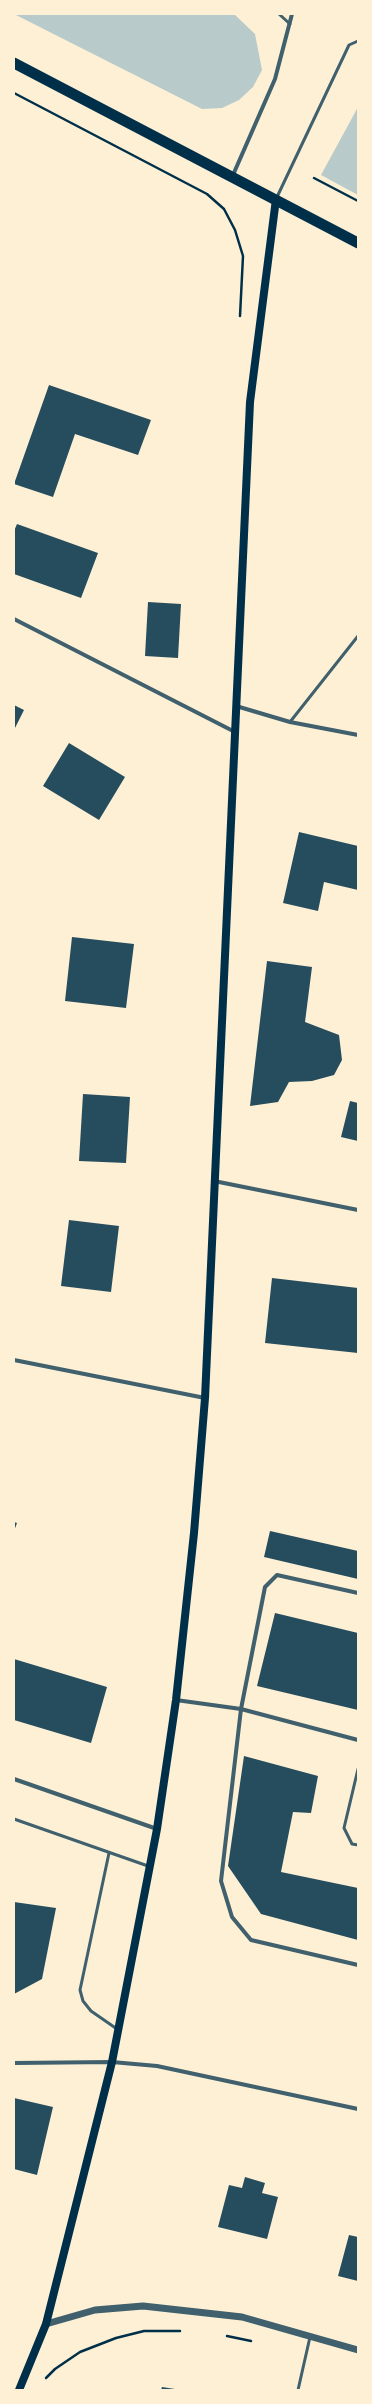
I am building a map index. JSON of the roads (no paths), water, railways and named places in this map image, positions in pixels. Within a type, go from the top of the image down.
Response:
[{"type":"highway","points":[[14,63],[233,175],[358,242]]},
{"type":"main road","points":[[18,2390],[46,2324],[112,2062],[157,1829],[176,1700],[194,1534],[205,1398],[250,402],[276,199]]},
{"type":"street","points":[[233,175],[275,79],[292,14]]},
{"type":"street","points":[[14,619],[235,732]]},
{"type":"street","points":[[236,706],[290,722],[358,735]]},
{"type":"street","points":[[214,1181],[358,1210]]},
{"type":"street","points":[[14,1360],[205,1398]]},
{"type":"street","points":[[358,1593],[277,1575],[264,1587],[241,1709],[221,1881],[232,1917],[251,1940],[358,1965]]},
{"type":"street","points":[[176,1700],[241,1709],[358,1740]]},
{"type":"street","points":[[14,1779],[157,1829]]},
{"type":"street","points":[[14,2062],[112,2062],[157,2066],[358,2109]]},
{"type":"street","points":[[46,2324],[95,2310],[143,2306],[242,2317],[358,2350]]},
{"type":"lane","points":[[279,14],[290,24]]},
{"type":"lane","points":[[276,199],[348,44],[358,40]]},
{"type":"lane","points":[[290,722],[358,636]]},
{"type":"lane","points":[[358,1770],[344,1828],[352,1844],[358,1845]]},
{"type":"lane","points":[[14,1819],[150,1867]]},
{"type":"lane","points":[[109,1853],[80,1990],[83,2001],[92,2011],[118,2031]]},
{"type":"lane","points":[[298,2390],[310,2337]]}]
